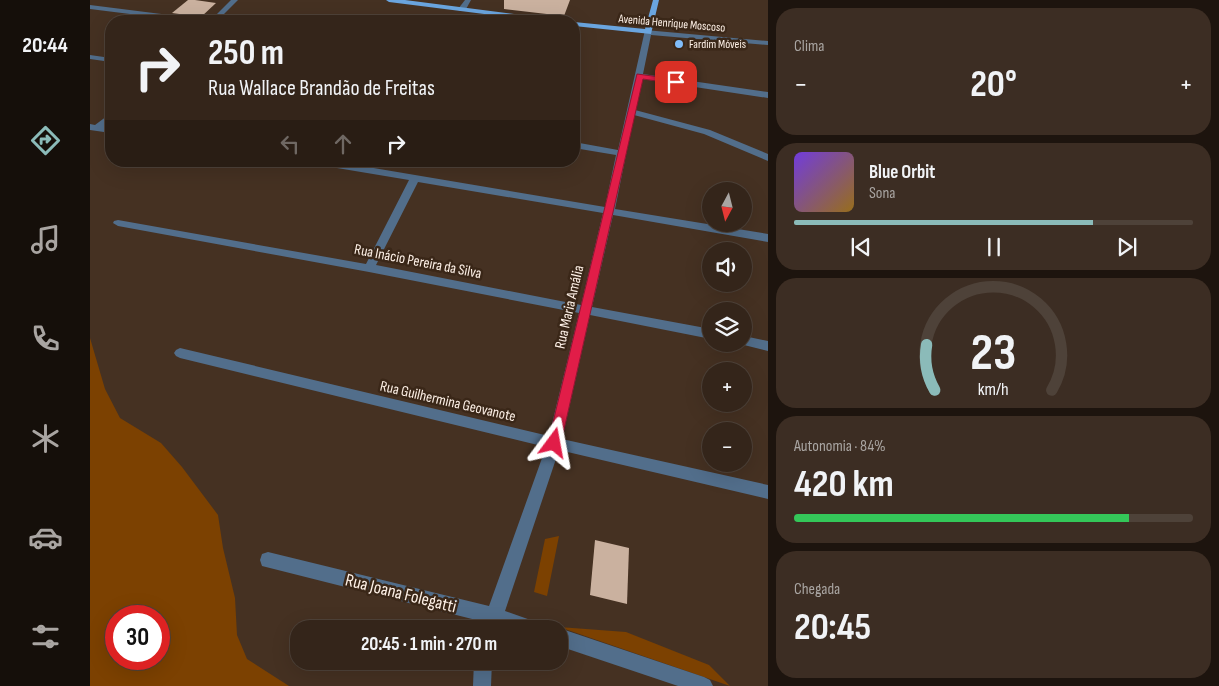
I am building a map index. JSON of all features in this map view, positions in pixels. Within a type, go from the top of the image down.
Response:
[{"type":"main road","points":[[389,0],[508,15]]},
{"type":"main road","name":"Rua Maria Amália","points":[[648,32],[656,0]]},
{"type":"main road","name":"Avenida Henrique Moscoso","points":[[580,25],[648,32]]},
{"type":"street","points":[[219,15],[235,0]]},
{"type":"street","points":[[462,9],[468,0]]},
{"type":"street","points":[[90,7],[153,15]]},
{"type":"street","name":"Avenida Henrique Moscoso","points":[[648,32],[768,43]]},
{"type":"street","name":"Rua Maria Amália","points":[[493,620],[554,443],[609,211],[620,153],[640,76],[648,32]]},
{"type":"street","points":[[90,57],[105,59]]},
{"type":"street","points":[[640,76],[768,95]]},
{"type":"street","points":[[631,111],[707,132],[768,158]]},
{"type":"street","points":[[94,128],[105,120]]},
{"type":"street","points":[[580,146],[620,153]]},
{"type":"street","points":[[363,167],[415,179],[768,238]]},
{"type":"street","points":[[369,268],[415,179]]},
{"type":"street","name":"Rua Inácio Pereira da Silva","points":[[118,223],[585,308],[702,332]]},
{"type":"street","points":[[752,343],[768,346]]},
{"type":"street","name":"Rua Guilhermina Geovanote","points":[[180,353],[554,443],[768,492]]},
{"type":"street","name":"Rua Joana Folegatti","points":[[268,560],[485,620]]},
{"type":"street","points":[[568,640],[704,686]]},
{"type":"street","points":[[482,686],[483,670]]},
{"type":"shaded area","points":[[90,338],[105,389],[120,418],[161,443],[182,467],[218,515],[223,548],[235,598],[237,635],[247,659],[289,686],[90,686]]},
{"type":"shaded area","points":[[559,536],[547,596],[534,592],[545,539]]},
{"type":"shaded area","points":[[568,628],[626,632],[709,665],[730,686],[568,630]]},
{"type":"building","points":[[188,0],[216,3],[203,15],[172,13]]},
{"type":"building","points":[[504,0],[570,0],[564,15],[504,9]]},
{"type":"building","points":[[595,540],[629,548],[627,604],[590,595]]},
{"type":"place","name":"Fardim Móveis","points":[[679,44]]},
{"type":"route","points":[[554,443],[609,211],[620,153],[640,76],[676,82]]}]
